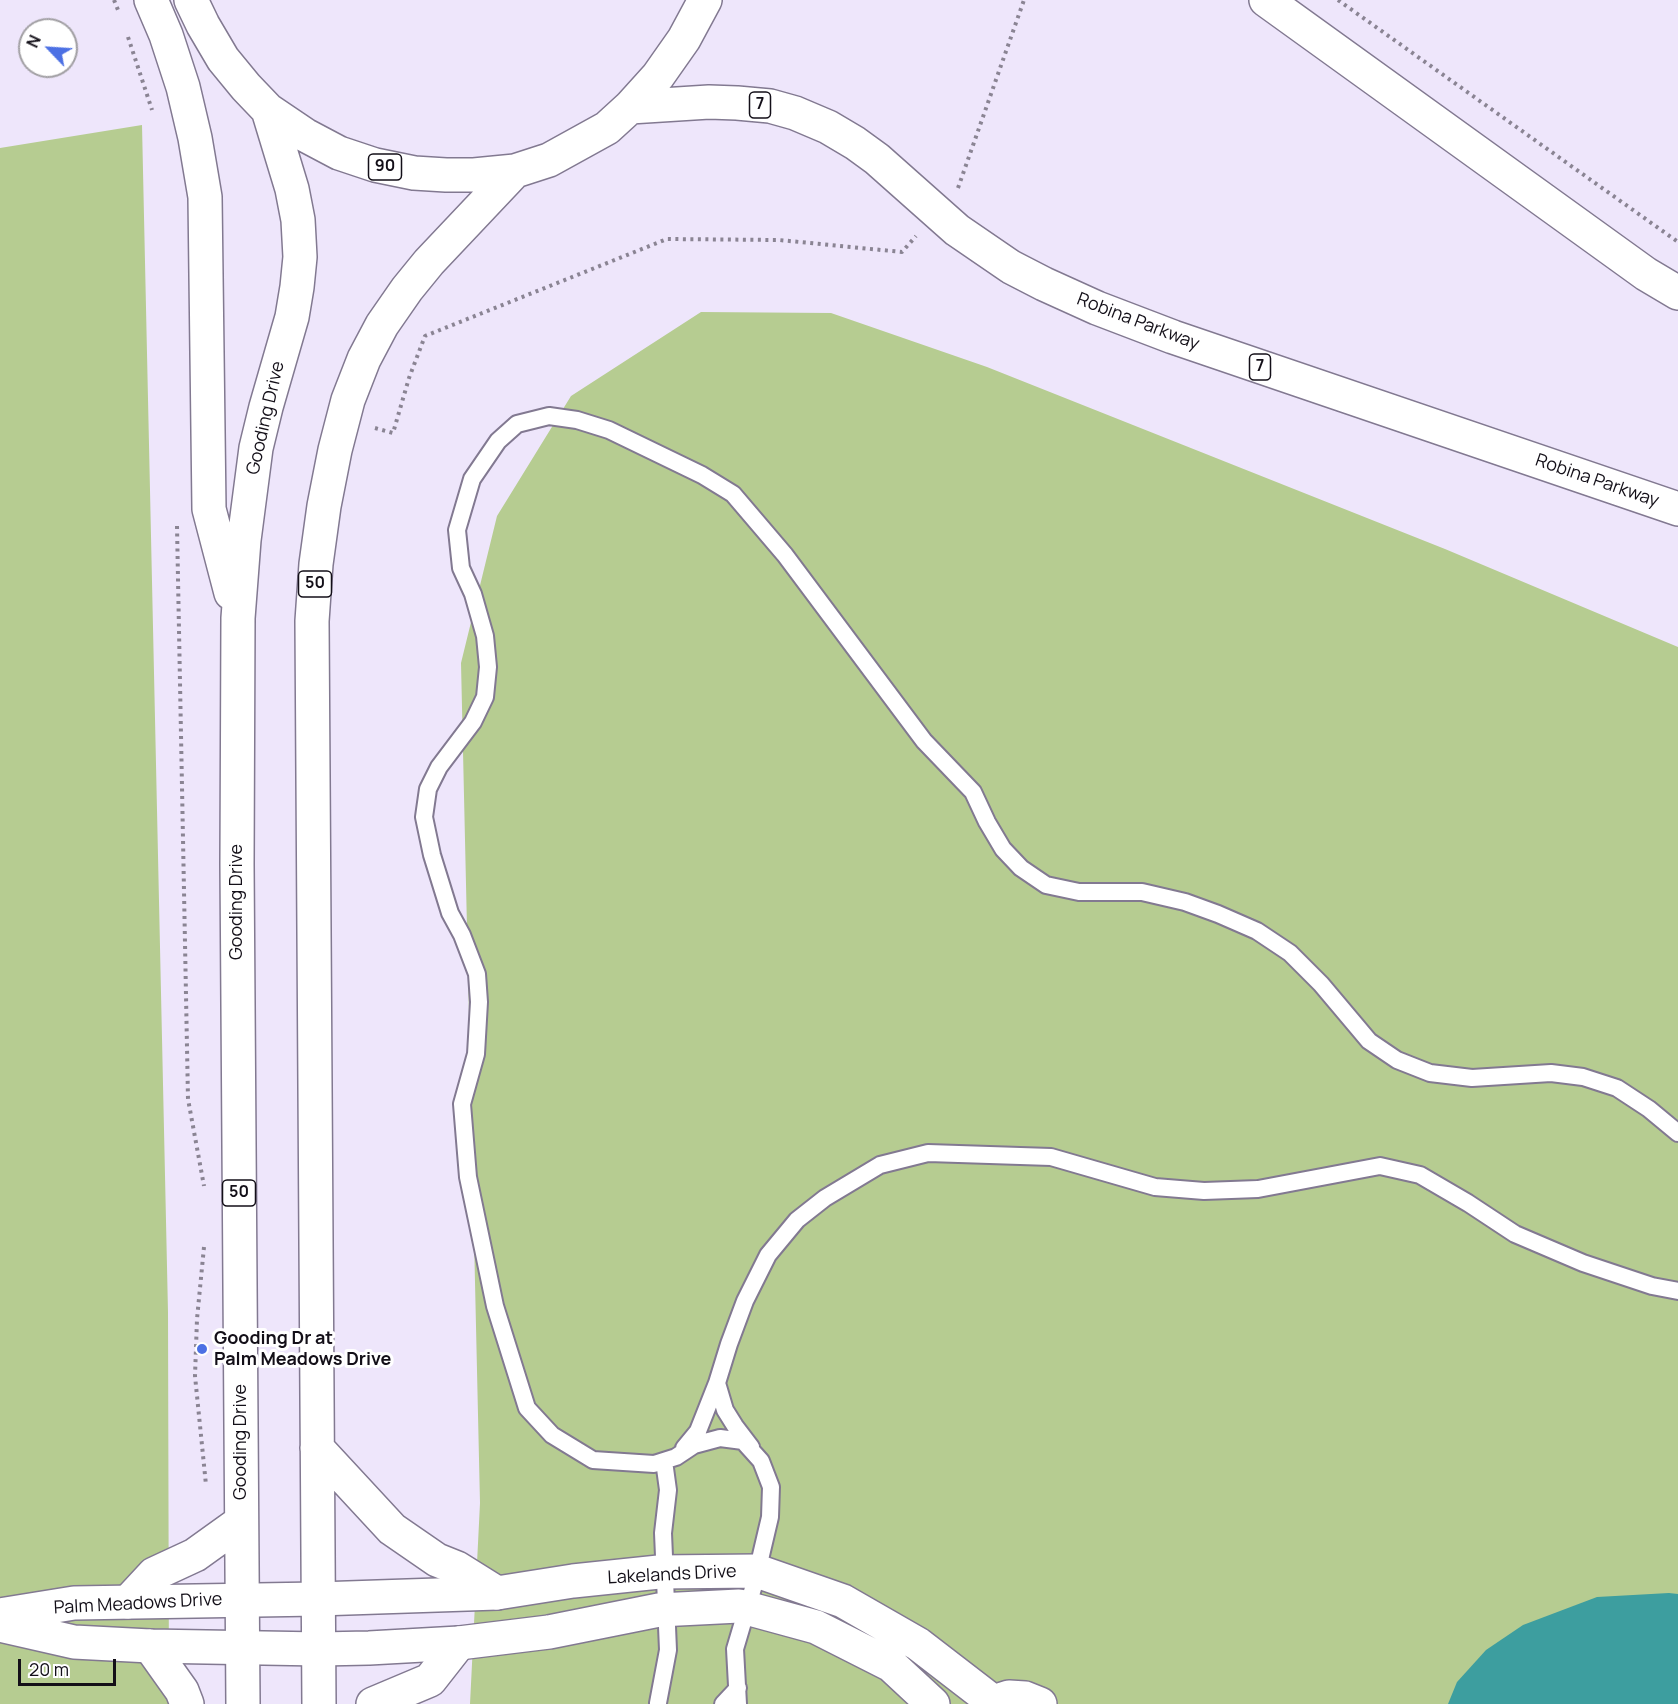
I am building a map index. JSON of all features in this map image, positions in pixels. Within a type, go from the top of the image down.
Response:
[{"type":"main road","points":[[151,0],[166,35],[183,87],[195,138],[204,197],[209,509],[238,618]]},
{"type":"main road","name":"90","points":[[192,0],[203,25],[224,59],[268,110],[305,135],[339,153],[375,165],[414,173],[446,175],[515,171],[549,160],[607,128],[658,76],[684,39],[705,0]]},
{"type":"main road","points":[[1266,0],[1636,267],[1678,294]]},
{"type":"main road","name":"Robina Parkway","points":[[630,107],[737,102],[770,106],[795,113],[828,127],[855,143],[877,159],[957,230],[1011,267],[1054,289],[1097,308],[1184,340],[1678,509]]},
{"type":"main road","name":"Gooding Drive","points":[[243,1704],[237,876],[238,618],[244,540],[256,448],[292,317],[300,257],[298,220],[292,189],[268,110]]},
{"type":"main road","name":"50","points":[[319,1704],[312,621],[316,564],[335,450],[348,399],[364,359],[382,325],[429,261],[515,171]]},
{"type":"main road","points":[[317,1448],[392,1530],[430,1555],[457,1568],[498,1593]]},
{"type":"main road","points":[[128,1602],[154,1574],[195,1555],[241,1522]]},
{"type":"main road","name":"Lakelands Drive","points":[[318,1599],[498,1593],[573,1581],[665,1572],[757,1571],[843,1601],[918,1644],[989,1702]]},
{"type":"main road","name":"Palm Meadows Drive","points":[[0,1616],[74,1603],[318,1599]]},
{"type":"main road","name":"Lakelands Drive","points":[[243,1647],[369,1648],[459,1644],[549,1632],[667,1610],[739,1606],[816,1626],[891,1665],[933,1704]]},
{"type":"main road","name":"Palm Meadows Drive","points":[[0,1625],[74,1642],[243,1647]]},
{"type":"main road","points":[[373,1704],[430,1680],[459,1644]]},
{"type":"main road","points":[[150,1646],[182,1691],[188,1704]]},
{"type":"main road","points":[[989,1702],[1009,1697],[1025,1698],[1040,1704]]},
{"type":"lane","points":[[761,1461],[743,1441],[720,1438],[694,1445],[670,1459],[654,1464],[593,1460],[552,1435],[527,1408],[495,1306],[468,1177],[462,1104],[476,1054],[479,1002],[477,974],[462,935],[450,914],[432,855],[424,817],[428,789],[439,767],[473,722],[485,697],[488,667],[484,636],[472,594],[461,568],[457,530],[472,479],[498,441],[517,424],[549,416],[598,426],[702,475],[733,494],[785,555],[924,741],[973,792],[1003,849],[1021,868],[1046,885],[1079,892],[1142,892],[1185,902],[1218,914],[1257,932],[1290,953],[1321,984],[1368,1041],[1397,1060],[1430,1073],[1472,1078],[1551,1073],[1583,1077],[1617,1088],[1678,1132]]},
{"type":"lane","points":[[655,1704],[668,1650],[663,1533],[670,1459],[689,1444],[698,1431],[745,1301],[768,1255],[797,1220],[825,1198],[880,1166],[928,1153],[1051,1157],[1155,1187],[1204,1191],[1258,1189],[1380,1166],[1420,1175],[1515,1234],[1583,1263],[1652,1286],[1678,1291]]},
{"type":"lane","points":[[717,1383],[725,1410],[761,1461],[771,1487],[770,1518],[735,1649],[738,1696],[723,1704]]},
{"type":"path","points":[[114,0],[121,17]]},
{"type":"path","points":[[957,191],[1024,0]]},
{"type":"path","points":[[1338,0],[1678,242]]},
{"type":"path","points":[[128,36],[155,120]]},
{"type":"path","points":[[371,426],[393,433],[409,378],[425,336],[667,239],[779,240],[902,252]]},
{"type":"path","points":[[177,514],[188,1099],[205,1196]]},
{"type":"path","points":[[205,1238],[197,1319],[195,1376],[206,1490]]},
{"type":"shaded area","points":[[142,125],[168,1312],[169,1704],[0,1704],[0,148]]},
{"type":"shaded area","points":[[701,312],[831,313],[987,367],[1445,549],[1678,647],[1678,1704],[470,1704],[480,1503],[461,663],[497,516],[571,396]]},
{"type":"shaded area","points":[[1678,1594],[1678,1704],[1448,1704],[1457,1682],[1486,1650],[1523,1625],[1597,1597]]},
{"type":"place","name":"Gooding Dr at Palm Meadows Drive","points":[[202,1349]]}]
